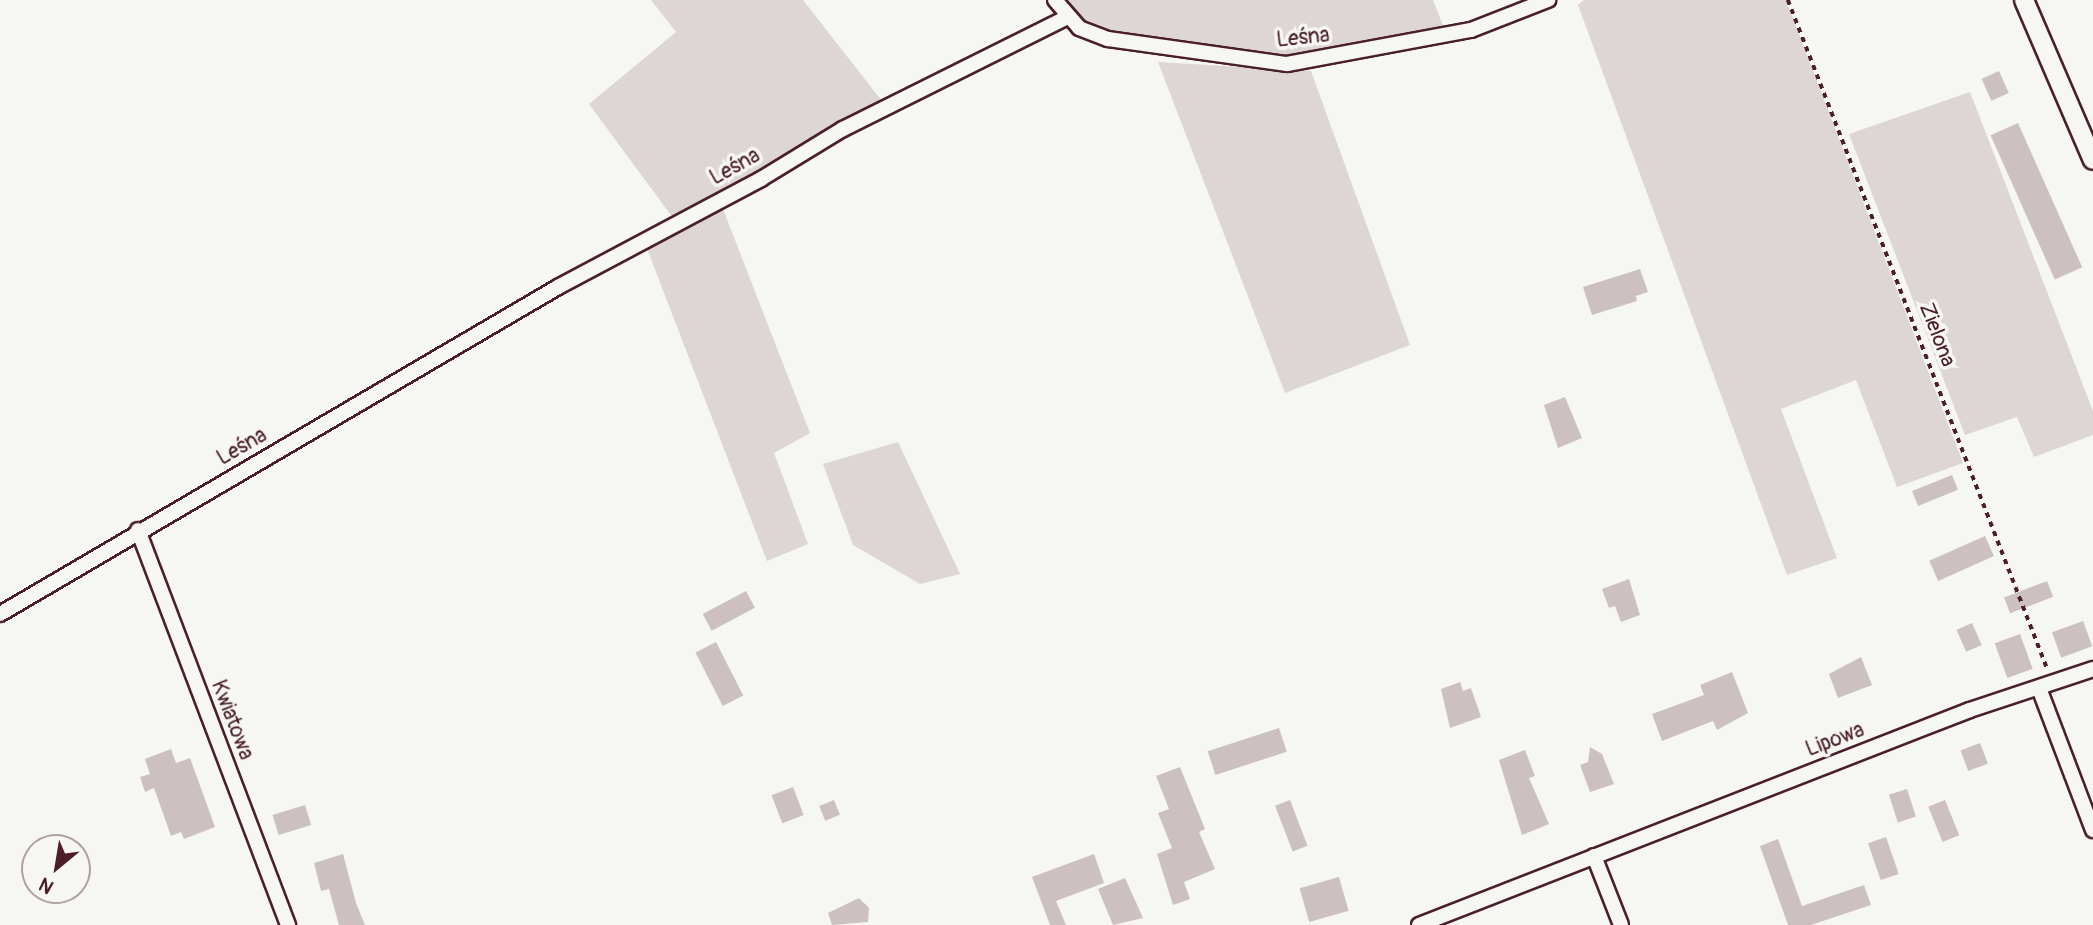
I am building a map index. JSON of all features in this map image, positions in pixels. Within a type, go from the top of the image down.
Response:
[{"type":"street","points":[[1055,0],[1066,18]]},
{"type":"street","name":"Leśna","points":[[0,614],[138,530],[842,129],[1066,18],[1108,40],[1287,64],[1471,30],[1548,0]]},
{"type":"street","points":[[2024,0],[2093,160]]},
{"type":"street","name":"Kwiatowa","points":[[138,530],[288,925]]},
{"type":"street","name":"Lipowa","points":[[1419,925],[1561,873],[1594,856],[1970,710],[2093,668]]},
{"type":"street","points":[[2046,686],[2093,830]]},
{"type":"street","points":[[1594,856],[1620,925]]},
{"type":"path","name":"Zielona","points":[[1788,0],[2046,686]]},
{"type":"shaded area","points":[[651,0],[803,0],[882,101],[673,218],[589,104],[676,32]]},
{"type":"shaded area","points":[[1066,0],[1433,0],[1444,28],[1302,58],[1101,30],[1069,10]]},
{"type":"shaded area","points":[[1584,0],[1786,0],[1963,463],[1897,487],[1856,380],[1781,409],[1837,558],[1787,575],[1578,5]]},
{"type":"shaded area","points":[[1158,62],[1311,71],[1410,345],[1285,393]]},
{"type":"shaded area","points":[[1970,92],[2093,411],[2093,435],[2034,457],[2017,417],[1965,435],[1849,134]]},
{"type":"shaded area","points":[[721,204],[810,433],[774,453],[808,544],[767,561],[646,246]]},
{"type":"shaded area","points":[[898,442],[960,574],[920,584],[853,545],[823,464]]},
{"type":"building","points":[[1999,71],[2009,93],[1991,101],[1982,79]]},
{"type":"building","points":[[2018,123],[2082,267],[2055,280],[1991,135]]},
{"type":"building","points":[[1640,269],[1648,292],[1636,296],[1637,301],[1592,315],[1583,287]]},
{"type":"building","points":[[1565,397],[1582,438],[1558,448],[1544,405]]},
{"type":"building","points":[[1952,475],[1958,490],[1918,506],[1912,491]]},
{"type":"building","points":[[1985,536],[1994,556],[1938,581],[1929,561]]},
{"type":"building","points":[[1629,579],[1640,615],[1621,622],[1615,606],[1609,608],[1602,589]]},
{"type":"building","points":[[2047,581],[2053,597],[2010,613],[2004,597]]},
{"type":"building","points":[[746,591],[755,608],[712,631],[703,614]]},
{"type":"building","points":[[2083,621],[2092,646],[2061,658],[2052,632]]},
{"type":"building","points":[[1972,623],[1982,645],[1966,652],[1956,630]]},
{"type":"building","points":[[2020,634],[2033,669],[2007,678],[1995,643]]},
{"type":"building","points":[[716,642],[743,695],[723,706],[696,652]]},
{"type":"building","points":[[1861,657],[1872,685],[1838,698],[1829,674]]},
{"type":"building","points":[[1732,672],[1748,713],[1717,730],[1713,721],[1662,741],[1652,714],[1704,695],[1700,685]]},
{"type":"building","points":[[1460,682],[1463,691],[1471,688],[1481,717],[1450,728],[1441,689]]},
{"type":"building","points":[[1279,728],[1287,752],[1215,775],[1208,751]]},
{"type":"building","points":[[1980,743],[1988,764],[1968,771],[1960,751]]},
{"type":"building","points":[[1590,747],[1602,754],[1614,784],[1590,792],[1580,765],[1588,762]]},
{"type":"building","points":[[171,749],[176,763],[190,758],[215,827],[184,839],[181,832],[171,836],[154,788],[145,792],[140,777],[150,774],[145,759]]},
{"type":"building","points":[[1525,750],[1535,776],[1529,778],[1549,824],[1522,835],[1499,760]]},
{"type":"building","points":[[1180,767],[1205,829],[1199,832],[1215,869],[1184,882],[1190,899],[1173,905],[1157,854],[1172,848],[1158,813],[1169,809],[1156,776]]},
{"type":"building","points":[[793,787],[804,815],[782,823],[772,795]]},
{"type":"building","points":[[1907,789],[1916,817],[1898,822],[1889,795]]},
{"type":"building","points":[[834,800],[840,815],[825,821],[819,806]]},
{"type":"building","points":[[1290,800],[1308,846],[1293,851],[1275,806]]},
{"type":"building","points":[[1945,800],[1959,835],[1943,842],[1928,807]]},
{"type":"building","points":[[305,805],[311,825],[279,835],[272,815]]},
{"type":"building","points":[[1886,837],[1899,874],[1881,880],[1868,843]]},
{"type":"building","points":[[1778,839],[1802,906],[1864,885],[1871,905],[1811,925],[1788,925],[1760,846]]},
{"type":"building","points":[[343,854],[365,925],[339,925],[329,889],[321,891],[314,863]]},
{"type":"building","points":[[1094,854],[1104,883],[1056,901],[1066,925],[1050,925],[1032,877]]},
{"type":"building","points":[[1339,877],[1349,911],[1309,922],[1300,888]]},
{"type":"building","points":[[1125,878],[1143,918],[1113,925],[1098,889]]},
{"type":"building","points":[[859,898],[869,908],[868,922],[832,925],[828,913]]}]
